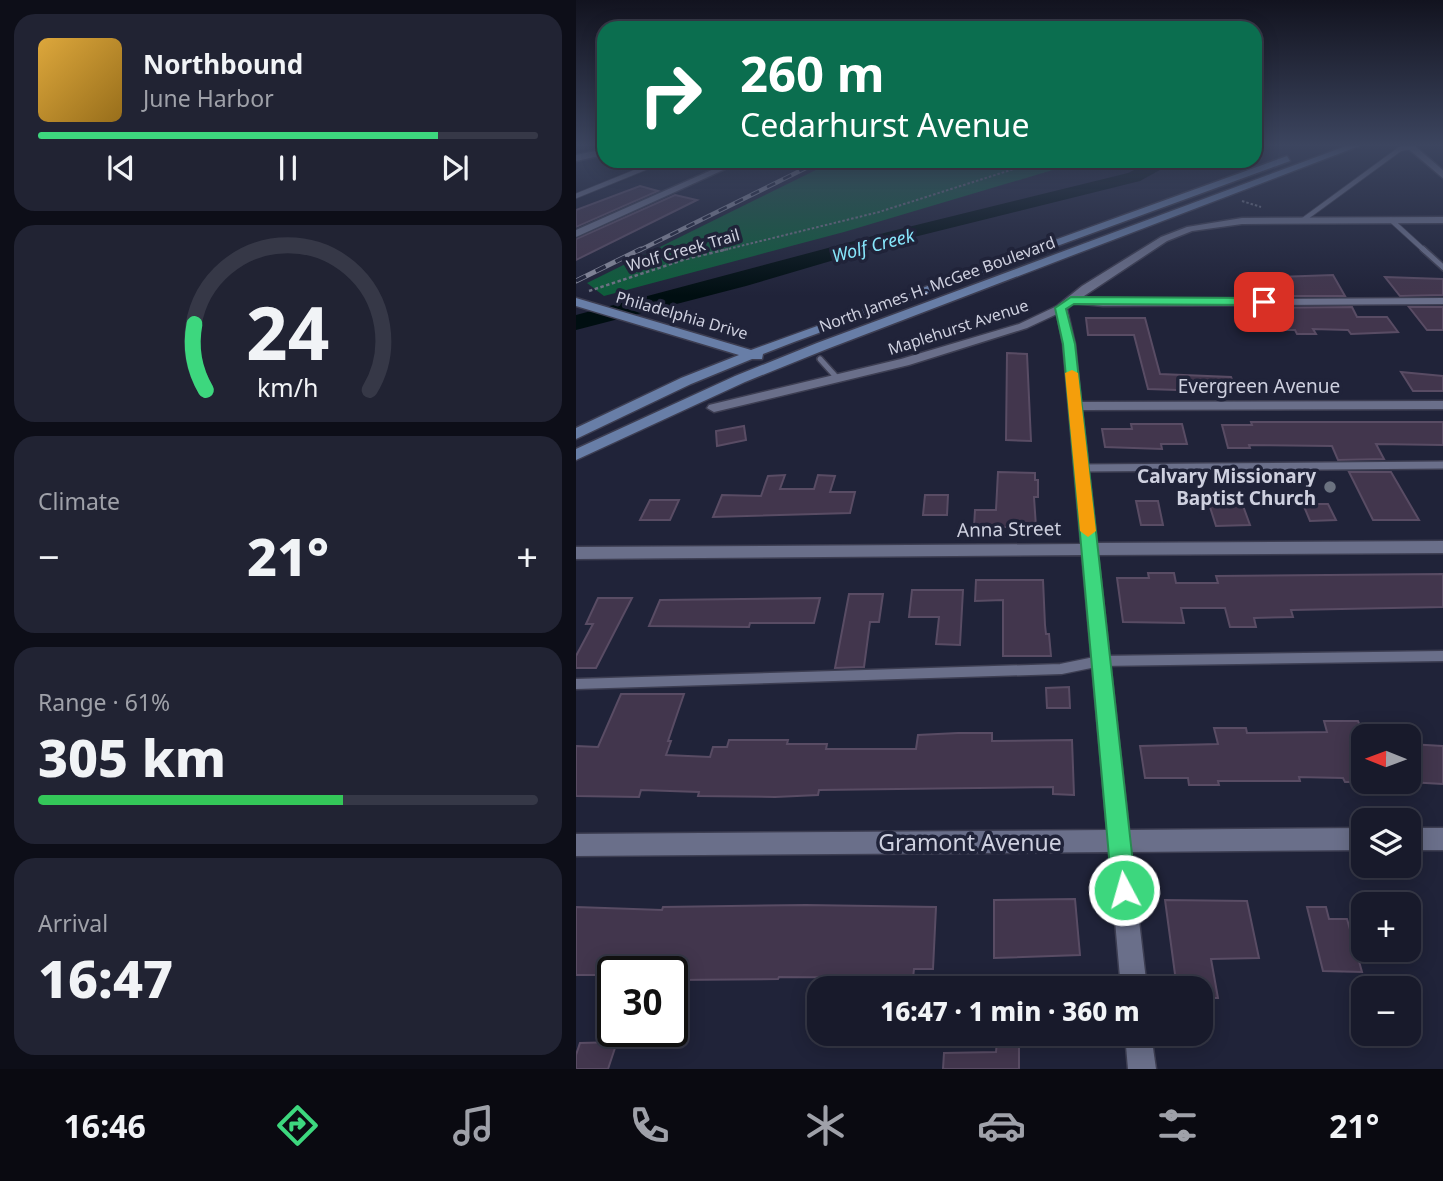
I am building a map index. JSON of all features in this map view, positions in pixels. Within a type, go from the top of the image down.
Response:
[{"type":"main road","name":"North James H. McGee Boulevard","points":[[576,434],[751,354],[1186,196]]},
{"type":"main road","name":"North James H. McGee Boulevard","points":[[576,455],[778,363],[1222,196]]},
{"type":"main road","name":"Philadelphia Drive","points":[[581,299],[778,363]]},
{"type":"street","points":[[576,234],[660,196]]},
{"type":"street","name":"Maplehurst Avenue","points":[[714,408],[838,379],[1023,326],[1066,304],[1086,288],[1178,233],[1232,222],[1443,220]]},
{"type":"street","points":[[1133,976],[1088,549],[1066,304],[1443,301]]},
{"type":"street","name":"Evergreen Avenue","points":[[1075,406],[1443,405]]},
{"type":"street","name":"Anna Street","points":[[576,553],[1443,547]]},
{"type":"street","name":"Gramont Avenue","points":[[576,845],[1351,839]]},
{"type":"street","points":[[1421,839],[1443,839]]},
{"type":"street","points":[[1139,1046],[1142,1069]]},
{"type":"lane","points":[[1303,220],[1336,196]]},
{"type":"lane","points":[[1391,220],[1443,268]]},
{"type":"lane","points":[[820,359],[838,379]]},
{"type":"lane","points":[[1082,468],[1443,465]]},
{"type":"lane","points":[[576,684],[1061,669],[1100,660],[1443,656]]},
{"type":"path","name":"Wolf Creek Trail","points":[[581,299],[686,259],[879,212],[930,196]]},
{"type":"green space","points":[[763,196],[966,196],[844,232],[604,296],[587,283]]},
{"type":"building","points":[[614,196],[647,196],[576,227],[576,210]]},
{"type":"building","points":[[673,196],[697,200],[576,260],[576,239]]},
{"type":"building","points":[[1333,275],[1345,296],[1253,296],[1246,278]]},
{"type":"building","points":[[1385,277],[1443,279],[1443,295],[1400,296]]},
{"type":"building","points":[[1352,307],[1357,317],[1387,317],[1398,332],[1351,334],[1348,330],[1313,329],[1316,334],[1297,334],[1295,330],[1269,330],[1270,324],[1264,321],[1258,308]]},
{"type":"building","points":[[1409,307],[1443,307],[1443,330],[1427,330]]},
{"type":"building","points":[[1086,318],[1145,318],[1160,374],[1231,377],[1237,392],[1148,389],[1134,335],[1088,335]]},
{"type":"building","points":[[1007,353],[1027,354],[1031,441],[1006,440]]},
{"type":"building","points":[[1401,372],[1443,376],[1443,391],[1413,391]]},
{"type":"building","points":[[1251,422],[1443,422],[1443,445],[1376,444],[1384,459],[1338,460],[1332,446],[1249,445],[1250,448],[1228,448],[1222,425],[1252,425]]},
{"type":"building","points":[[1131,424],[1182,424],[1187,444],[1161,444],[1162,449],[1105,447],[1102,429],[1132,429]]},
{"type":"building","points":[[744,426],[746,440],[717,446],[716,431]]},
{"type":"building","points":[[998,472],[1035,473],[1035,480],[1038,480],[1038,497],[1034,497],[1036,527],[974,527],[975,510],[996,510]]},
{"type":"building","points":[[1349,472],[1391,472],[1419,520],[1373,520]]},
{"type":"building","points":[[785,475],[780,489],[814,489],[818,475],[835,476],[830,492],[855,492],[850,513],[713,517],[722,495],[761,496],[768,476]]},
{"type":"building","points":[[925,495],[948,495],[947,515],[923,515]]},
{"type":"building","points":[[650,500],[679,500],[670,520],[640,520]]},
{"type":"building","points":[[1136,501],[1158,501],[1163,525],[1141,525]]},
{"type":"building","points":[[1242,503],[1250,525],[1216,526],[1209,504]]},
{"type":"building","points":[[1303,504],[1328,504],[1336,520],[1310,521]]},
{"type":"building","points":[[1148,573],[1174,573],[1176,583],[1218,583],[1216,576],[1443,574],[1443,607],[1291,610],[1293,617],[1254,618],[1256,627],[1230,627],[1225,608],[1181,608],[1184,623],[1123,622],[1117,578],[1149,578]]},
{"type":"building","points":[[976,580],[1043,580],[1045,625],[1046,634],[1049,634],[1051,656],[1003,656],[1003,600],[975,601]]},
{"type":"building","points":[[912,590],[963,590],[960,645],[936,644],[939,617],[909,617]]},
{"type":"building","points":[[849,594],[883,594],[879,622],[870,622],[864,667],[835,668]]},
{"type":"building","points":[[598,598],[632,598],[596,668],[576,668],[576,656],[593,624],[586,624]]},
{"type":"building","points":[[820,598],[814,623],[750,623],[749,627],[649,626],[660,600]]},
{"type":"building","points":[[1069,687],[1070,708],[1047,708],[1046,688]]},
{"type":"building","points":[[621,694],[684,694],[666,755],[710,757],[713,747],[727,747],[729,740],[788,740],[787,744],[827,744],[826,749],[916,749],[918,735],[992,733],[992,741],[1072,740],[1074,795],[1053,794],[1053,787],[819,790],[818,795],[775,797],[698,796],[699,792],[641,790],[639,797],[576,796],[576,746],[598,747]]},
{"type":"building","points":[[1324,721],[1358,721],[1359,724],[1351,724],[1351,782],[1345,782],[1343,778],[1299,777],[1300,781],[1218,781],[1219,785],[1189,785],[1188,778],[1145,778],[1140,746],[1218,744],[1214,728],[1246,728],[1247,733],[1327,732]]},
{"type":"building","points":[[1421,745],[1443,746],[1443,784],[1421,783]]},
{"type":"building","points":[[1075,899],[1080,955],[994,958],[994,900]]},
{"type":"building","points":[[1165,900],[1247,901],[1259,958],[1211,959],[1218,998],[1213,998],[1213,976],[1175,976]]},
{"type":"building","points":[[576,907],[662,910],[663,907],[936,907],[933,969],[914,969],[913,976],[688,980],[688,956],[597,956],[597,975],[576,975]]},
{"type":"building","points":[[1307,907],[1326,907],[1329,919],[1347,919],[1351,933],[1351,962],[1359,962],[1362,972],[1323,971]]},
{"type":"building","points":[[580,1043],[597,1043],[597,1047],[615,1047],[608,1069],[576,1069],[576,1055]]},
{"type":"building","points":[[997,1046],[1019,1046],[1019,1069],[943,1069],[944,1053],[996,1052]]},
{"type":"waterway","name":"Wolf Creek","points":[[576,323],[738,281],[895,236],[1057,196]]},
{"type":"railway","points":[[638,251],[749,196]]},
{"type":"railway","points":[[576,281],[641,249]]},
{"type":"slow traffic","points":[[1072,373],[1088,531]]},
{"type":"place","name":"Calvary Missionary Baptist Church","points":[[1330,487]]},
{"type":"route","points":[[1124,890],[1069,344],[1061,308],[1071,300],[1103,303],[1264,302]]}]
